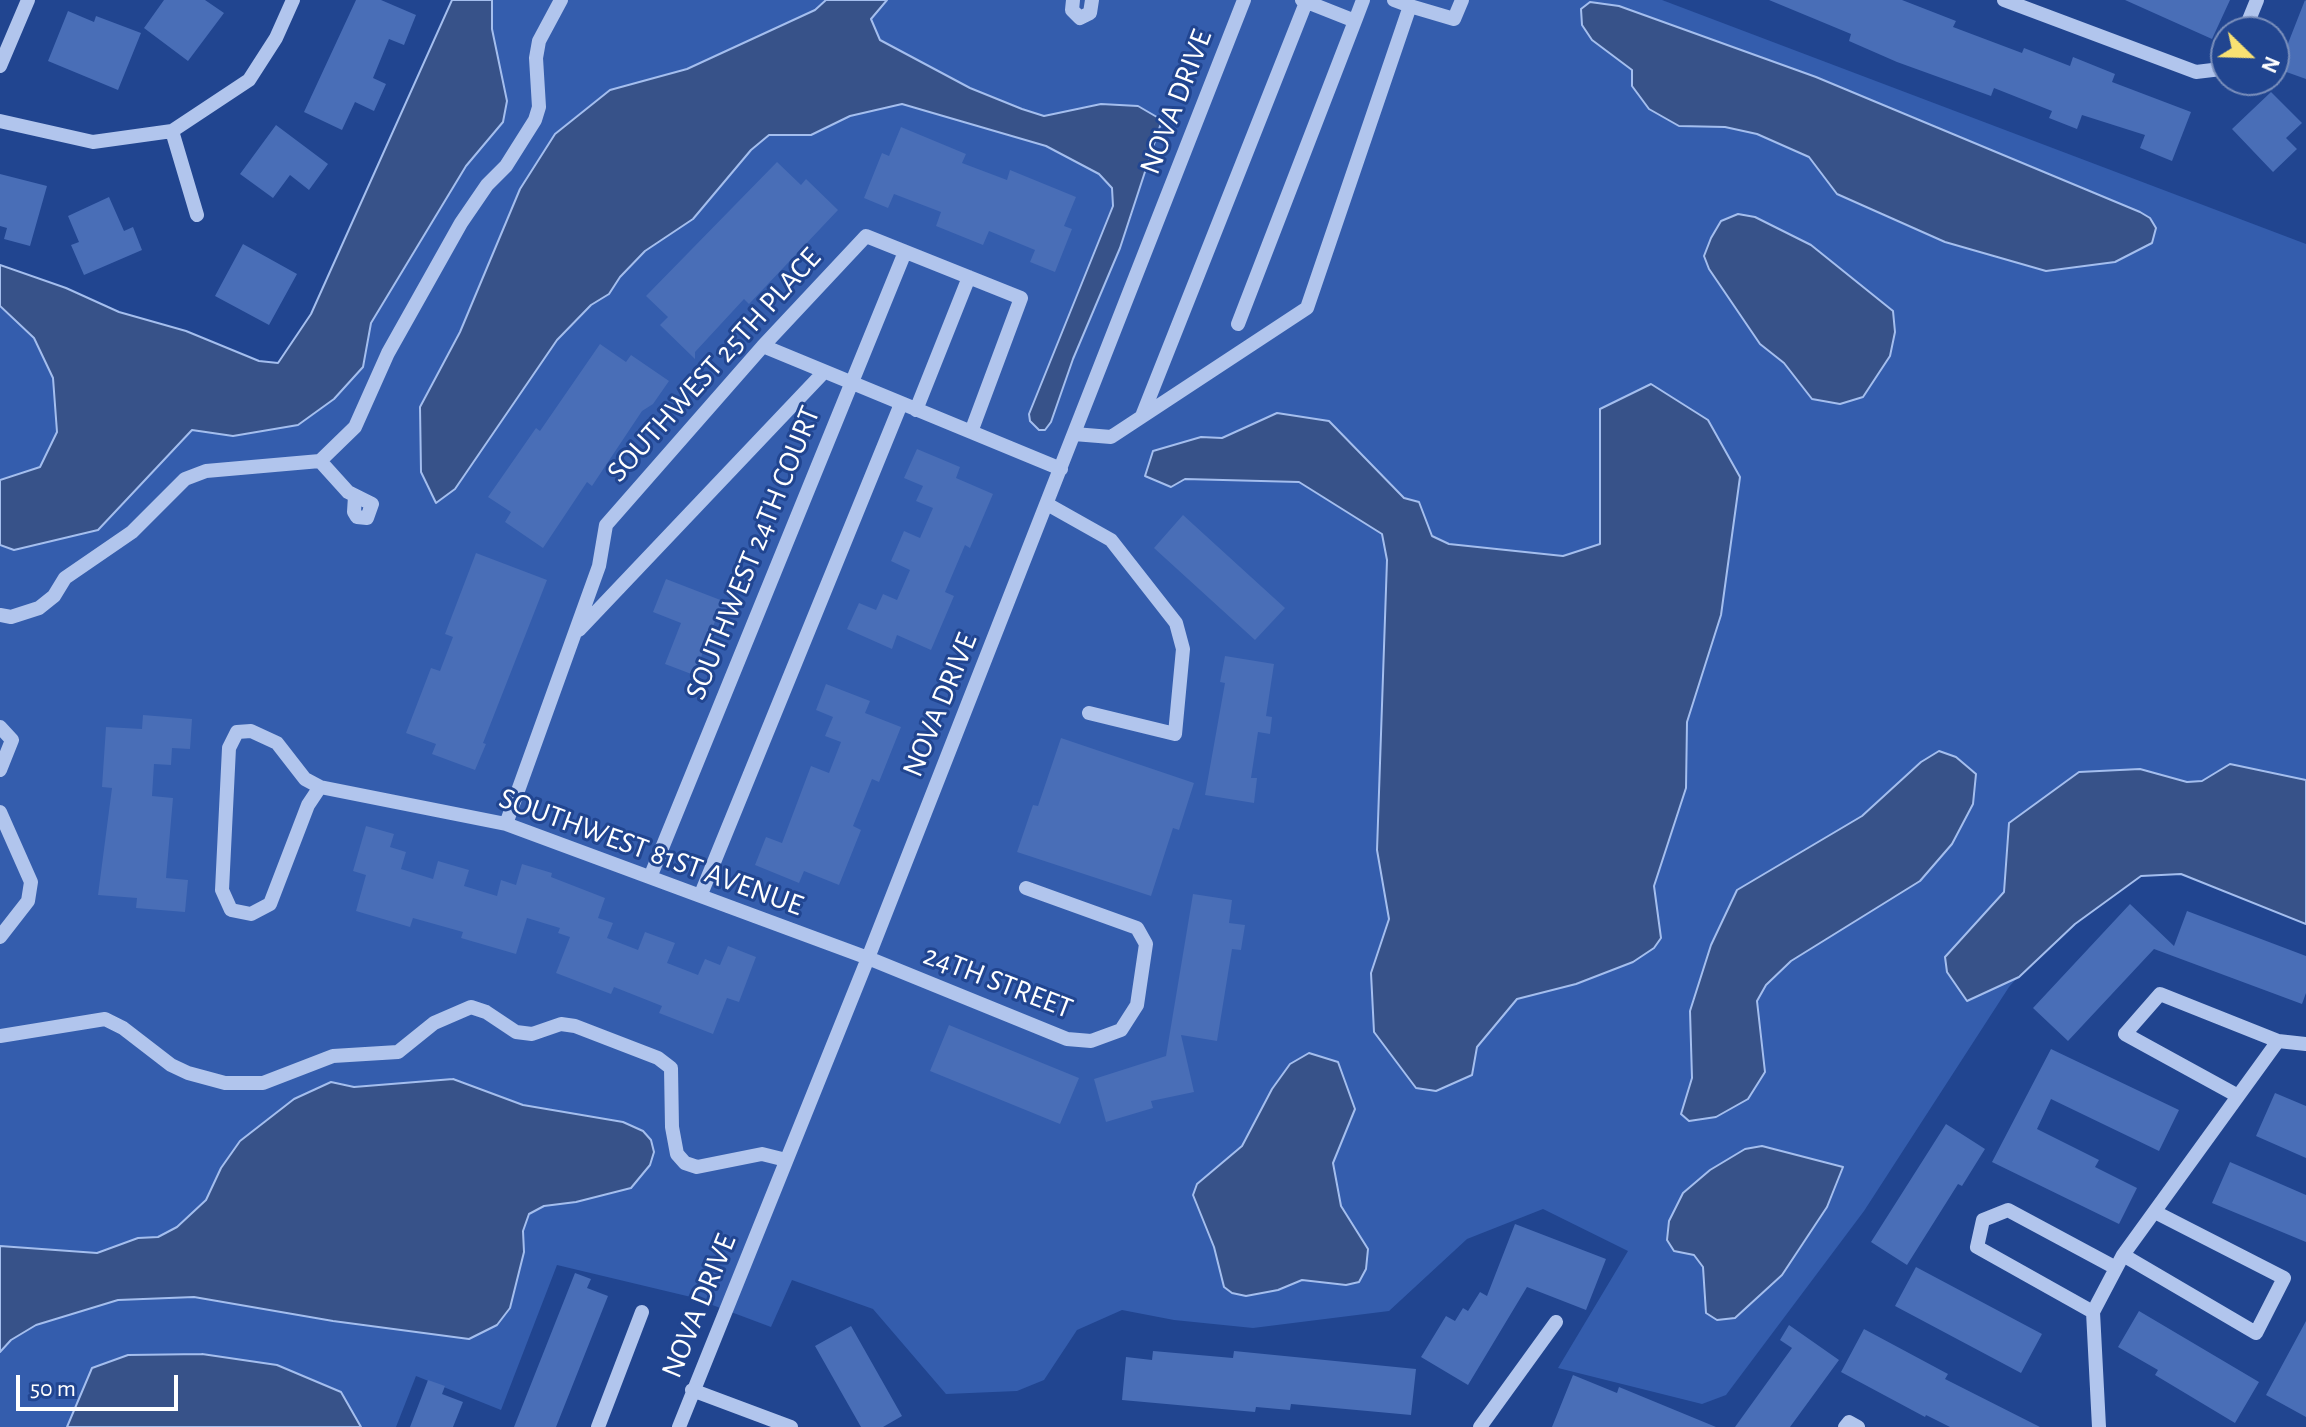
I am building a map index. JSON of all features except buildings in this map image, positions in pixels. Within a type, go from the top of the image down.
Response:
[{"type":"street","points":[[0,66],[28,0]]},
{"type":"street","points":[[0,121],[93,142],[172,131],[249,80],[276,38],[293,0]]},
{"type":"street","points":[[0,615],[11,617],[39,608],[54,596],[65,578],[132,532],[185,479],[206,471],[320,461],[355,427],[388,353],[461,223],[487,185],[506,166],[535,120],[539,107],[536,58],[543,32],[561,0]]},
{"type":"street","points":[[1073,0],[1072,10],[1080,18],[1090,13],[1092,0]]},
{"type":"street","name":"NOVA DRIVE","points":[[679,1427],[868,958],[1244,0]]},
{"type":"street","points":[[1238,324],[1363,0]]},
{"type":"street","points":[[1394,0],[1454,19],[1462,0]]},
{"type":"street","points":[[2004,0],[2196,72],[2210,69]]},
{"type":"street","points":[[1142,416],[1305,1],[1355,21]]},
{"type":"street","points":[[1074,434],[1111,437],[1307,308],[1410,6]]},
{"type":"street","points":[[172,131],[197,215]]},
{"type":"street","name":"SOUTHWEST 25TH PLACE","points":[[506,824],[599,566],[606,525],[763,346],[866,236],[1021,298],[971,432]]},
{"type":"street","name":"SOUTHWEST 24TH COURT","points":[[651,875],[905,252]]},
{"type":"street","points":[[701,894],[908,407],[969,277]]},
{"type":"street","points":[[763,346],[1061,469]]},
{"type":"street","points":[[574,636],[824,372]]},
{"type":"street","points":[[320,461],[324,469],[355,496]]},
{"type":"street","points":[[1047,504],[1111,540],[1176,623],[1183,649],[1175,734],[1089,713]]},
{"type":"street","points":[[0,727],[12,740],[0,770]]},
{"type":"street","points":[[251,731],[265,735],[277,743],[305,779],[320,787],[298,829],[270,904],[251,914],[231,910],[222,890],[232,738],[237,732],[251,731]]},
{"type":"street","name":"SOUTHWEST 81ST AVENUE","points":[[320,787],[506,824],[651,875],[868,958]]},
{"type":"street","points":[[0,812],[31,882],[28,901],[0,937]]},
{"type":"street","name":"24TH STREET","points":[[868,958],[1067,1039],[1091,1041],[1121,1030],[1137,1005],[1146,944],[1137,928],[1026,888]]},
{"type":"street","points":[[2238,1096],[2125,1034],[2160,994],[2278,1041],[2306,1044]]},
{"type":"street","points":[[0,1036],[105,1019],[188,1073],[225,1083],[263,1083],[333,1056],[398,1052],[434,1023],[471,1007],[486,1012],[516,1032],[532,1034],[561,1024],[575,1026],[658,1058],[671,1068],[672,1127],[677,1154],[685,1163],[697,1167],[762,1154],[786,1160]]},
{"type":"street","points":[[2099,1427],[2093,1312],[2120,1262],[2278,1041]]},
{"type":"street","points":[[2093,1312],[1977,1247],[1983,1220],[2008,1210],[2120,1262],[2256,1333],[2284,1278],[2155,1212]]},
{"type":"street","points":[[598,1427],[642,1312]]},
{"type":"street","points":[[1480,1427],[1556,1322]]},
{"type":"street","points":[[692,1390],[791,1427]]},
{"type":"street","points":[[1845,1427],[1849,1422],[1858,1427]]},
{"type":"shaded area","points":[[452,0],[1662,0],[2306,244],[2306,880],[2112,828],[2108,875],[2009,987],[1864,1211],[1726,1395],[1702,1404],[1558,1368],[1628,1251],[1543,1209],[1467,1239],[1389,1311],[1253,1328],[1174,1320],[1122,1310],[1077,1330],[1044,1380],[1017,1391],[946,1394],[873,1309],[792,1280],[771,1327],[691,1297],[557,1265],[501,1410],[416,1376],[396,1427],[0,1427],[0,266],[119,312],[186,331],[259,361],[278,363],[311,314]]},
{"type":"shaded area","points":[[452,0],[492,0],[492,29],[507,101],[503,122],[466,166],[371,323],[363,367],[334,399],[298,425],[233,436],[192,430],[98,530],[14,550],[0,545],[0,480],[40,467],[57,432],[53,378],[34,338],[0,306],[0,265],[66,288],[119,312],[186,331],[259,361],[278,363],[311,314]]},
{"type":"shaded area","points":[[826,0],[887,0],[871,19],[880,40],[970,88],[1022,109],[1044,116],[1101,104],[1138,106],[1162,120],[1120,248],[1073,359],[1051,422],[1045,430],[1039,430],[1030,421],[1029,414],[1113,206],[1112,188],[1099,174],[1046,146],[902,104],[850,116],[811,135],[769,135],[751,150],[693,219],[645,251],[620,277],[609,294],[591,305],[557,340],[455,489],[436,503],[421,472],[420,407],[460,332],[520,189],[555,134],[610,90],[687,69],[815,10]]},
{"type":"shaded area","points":[[1590,2],[1619,6],[1816,77],[2140,212],[2150,218],[2156,228],[2152,243],[2115,262],[2046,271],[1945,242],[1837,194],[1809,157],[1757,134],[1725,127],[1679,126],[1649,109],[1632,86],[1632,70],[1592,40],[1582,25],[1581,9]]},
{"type":"shaded area","points":[[1738,214],[1755,217],[1811,245],[1893,311],[1895,332],[1890,356],[1863,397],[1840,404],[1812,399],[1784,363],[1760,344],[1709,269],[1704,256],[1721,221]]},
{"type":"shaded area","points":[[1651,384],[1708,420],[1740,477],[1721,615],[1687,722],[1686,788],[1654,886],[1661,938],[1654,948],[1633,962],[1576,984],[1517,999],[1477,1047],[1472,1075],[1436,1091],[1416,1088],[1374,1032],[1371,973],[1389,919],[1377,850],[1387,560],[1382,534],[1299,482],[1185,479],[1171,487],[1145,476],[1153,451],[1201,437],[1222,438],[1277,413],[1329,421],[1404,498],[1419,502],[1432,536],[1449,544],[1563,556],[1600,544],[1600,409]]},
{"type":"shaded area","points":[[1939,751],[1956,757],[1976,774],[1973,804],[1952,844],[1920,881],[1791,961],[1766,985],[1757,1001],[1765,1072],[1748,1099],[1716,1117],[1689,1121],[1681,1114],[1692,1078],[1690,1011],[1711,945],[1737,890],[1862,816],[1921,762]]},
{"type":"shaded area","points":[[2230,764],[2306,780],[2306,924],[2181,874],[2141,876],[2075,924],[2019,977],[1967,1001],[1947,972],[1945,957],[2004,892],[2009,823],[2079,772],[2140,769],[2187,782],[2202,781]]},
{"type":"shaded area","points":[[1309,1053],[1338,1062],[1355,1109],[1333,1163],[1341,1206],[1368,1249],[1366,1269],[1359,1282],[1346,1285],[1302,1280],[1278,1290],[1246,1296],[1232,1293],[1224,1287],[1214,1247],[1193,1195],[1197,1184],[1242,1146],[1272,1089],[1290,1064]]},
{"type":"shaded area","points":[[453,1079],[523,1105],[623,1122],[643,1131],[651,1140],[654,1152],[650,1165],[631,1188],[576,1202],[544,1206],[529,1214],[523,1231],[524,1252],[510,1308],[497,1325],[469,1339],[333,1321],[194,1297],[118,1300],[36,1325],[11,1340],[0,1352],[0,1246],[97,1253],[138,1238],[158,1237],[177,1227],[206,1200],[221,1168],[240,1141],[294,1099],[331,1082],[354,1087]]},
{"type":"shaded area","points":[[1762,1146],[1843,1167],[1827,1207],[1782,1275],[1735,1318],[1717,1320],[1706,1313],[1703,1267],[1694,1255],[1674,1251],[1667,1240],[1669,1221],[1683,1193],[1710,1170],[1745,1149]]},
{"type":"shaded area","points":[[202,1354],[277,1365],[341,1392],[361,1427],[67,1427],[92,1368],[128,1355]]}]
